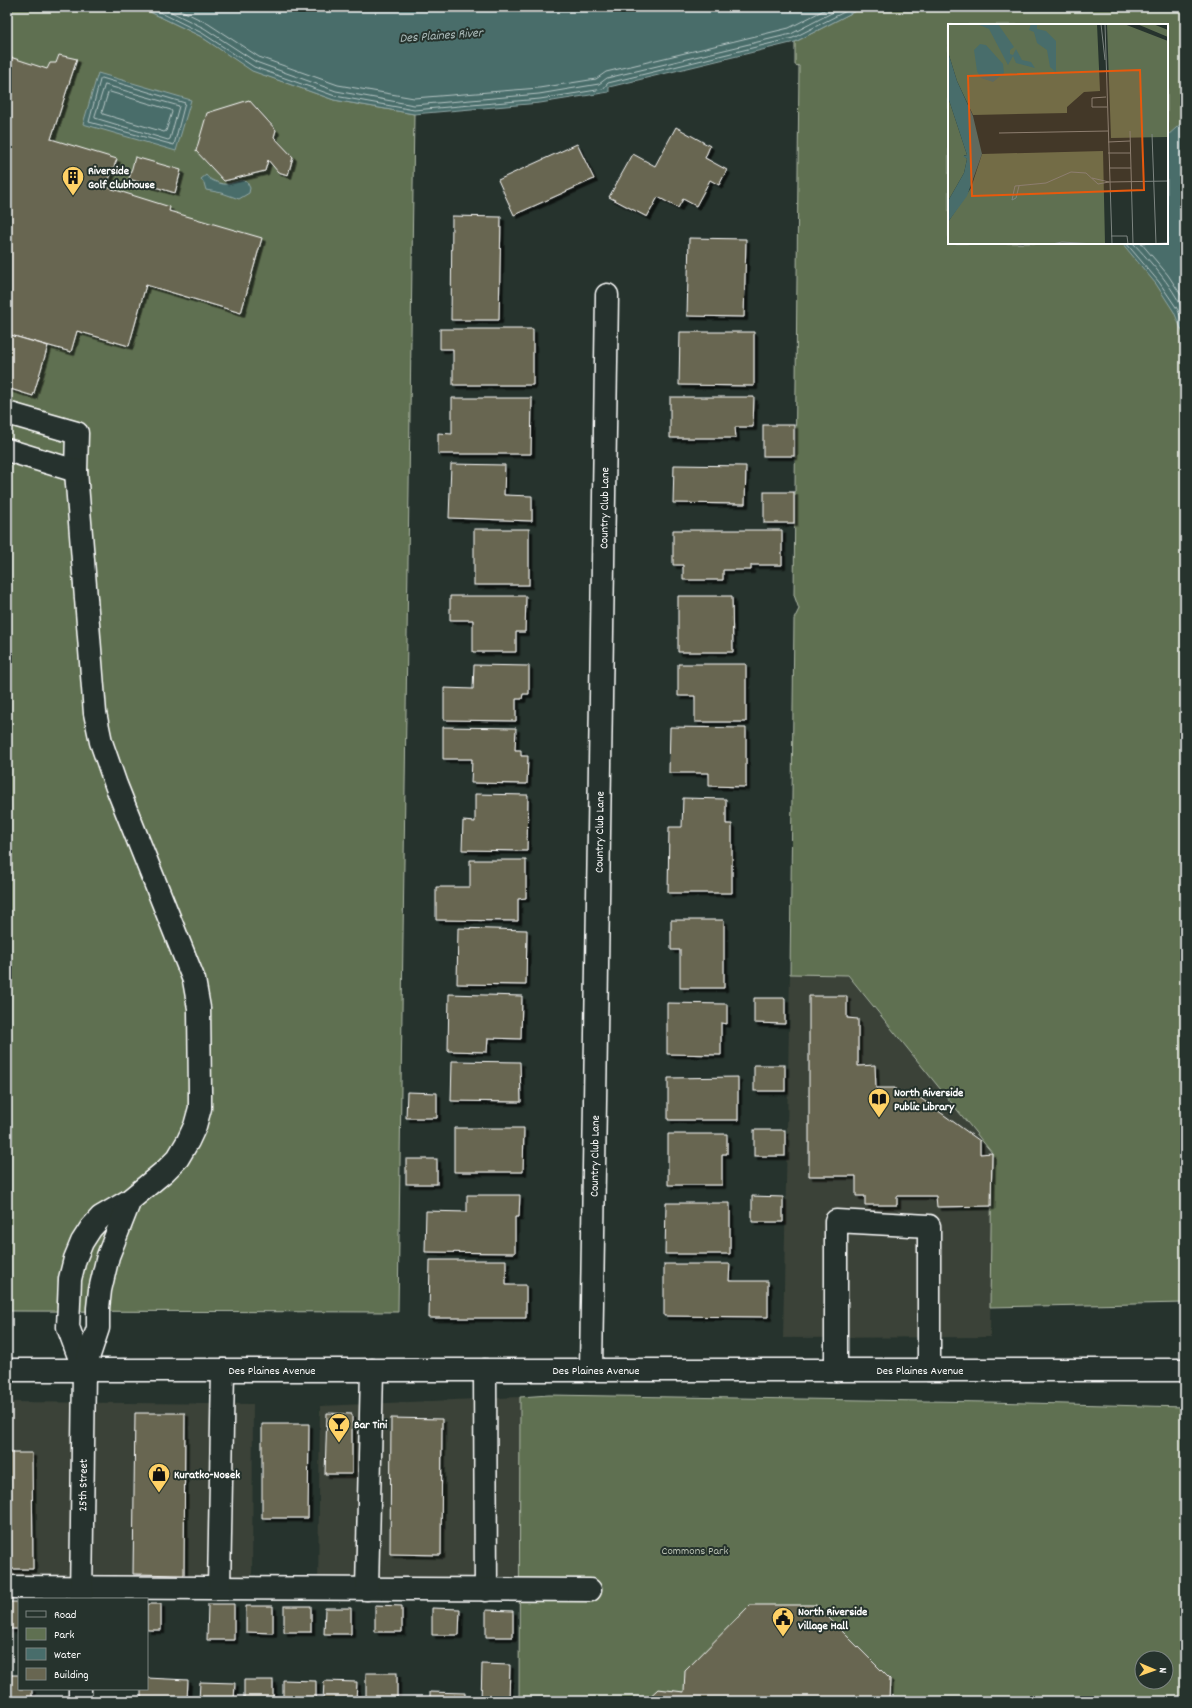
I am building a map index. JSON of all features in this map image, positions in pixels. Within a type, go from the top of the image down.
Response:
[{"type":"street","name":"Country Club Lane","points":[[591,1370],[607,295]]},
{"type":"street","points":[[7,413],[77,433],[76,471],[96,713],[101,742],[116,785],[194,980],[199,1008],[200,1108],[195,1126],[188,1141],[178,1158],[166,1171],[130,1200],[101,1217],[91,1228],[82,1242],[75,1259],[70,1287],[68,1327],[84,1370]]},
{"type":"street","points":[[7,450],[76,471]]},
{"type":"street","points":[[84,1370],[98,1328],[100,1290],[108,1256],[130,1200]]},
{"type":"street","points":[[836,1370],[836,1221],[929,1226],[929,1370]]},
{"type":"street","name":"Des Plaines Avenue","points":[[7,1370],[1185,1370]]},
{"type":"street","name":"25th Street","points":[[81,1593],[84,1370]]},
{"type":"street","points":[[219,1588],[223,1370]]},
{"type":"street","points":[[367,1589],[372,1370]]},
{"type":"street","points":[[485,1370],[486,1590]]},
{"type":"street","points":[[7,1587],[81,1593],[219,1588],[590,1590]]},
{"type":"street","points":[[80,1690],[80,1701]]},
{"type":"shaded area","points":[[790,974],[847,975],[992,1153],[990,1337],[783,1338]]},
{"type":"shaded area","points":[[520,1397],[520,1592],[318,1591],[320,1406]]},
{"type":"shaded area","points":[[7,1402],[253,1404],[252,1590],[7,1588]]},
{"type":"green space","points":[[7,7],[134,7],[148,11],[200,36],[253,71],[334,100],[414,114],[398,1312],[7,1311]]},
{"type":"green space","points":[[863,7],[1185,7],[1185,1303],[990,1307],[992,1153],[848,975],[790,974],[794,619],[799,609],[794,595],[799,66],[795,65],[795,42]]},
{"type":"green space","name":"Commons Park","points":[[549,1395],[988,1402],[1185,1407],[1185,1701],[519,1701],[520,1397]]},
{"type":"water","name":"Des Plaines River","points":[[134,7],[863,7],[795,42],[609,87],[609,92],[540,103],[414,114],[334,100],[252,71],[200,36],[148,11]]},
{"type":"water","points":[[98,73],[191,100],[176,151],[83,124]]},
{"type":"water","points":[[1185,120],[1185,338],[1174,312],[1156,284],[1123,244],[1168,244],[1168,135]]},
{"type":"water","points":[[206,175],[211,180],[222,184],[242,180],[247,182],[250,188],[249,193],[239,199],[222,193],[206,190],[201,179]]},
{"type":"building","name":"Riverside Golf Clubhouse","points":[[59,55],[77,59],[51,139],[117,159],[106,187],[170,207],[169,211],[262,238],[241,313],[146,285],[129,346],[77,331],[71,352],[7,334],[7,56],[47,69],[50,63],[56,63]]},
{"type":"building","points":[[249,100],[276,130],[274,137],[293,157],[288,175],[278,172],[268,160],[265,171],[224,181],[196,151],[207,113]]},
{"type":"building","points":[[676,127],[710,146],[705,158],[727,170],[719,185],[710,180],[696,206],[683,199],[678,208],[658,197],[647,217],[609,197],[633,154],[655,166]]},
{"type":"building","points":[[577,144],[594,179],[514,215],[498,180]]},
{"type":"building","points":[[135,157],[181,170],[175,193],[129,179]]},
{"type":"building","points":[[452,216],[501,217],[499,320],[451,320]]},
{"type":"building","points":[[689,238],[746,239],[744,317],[687,316]]},
{"type":"building","points":[[440,329],[533,329],[533,385],[453,385],[453,349],[440,349]]},
{"type":"building","points":[[680,332],[754,332],[754,386],[679,385]]},
{"type":"building","points":[[7,334],[48,346],[33,396],[7,388]]},
{"type":"building","points":[[670,397],[754,397],[753,427],[735,427],[736,438],[670,438]]},
{"type":"building","points":[[452,398],[532,398],[531,454],[438,454],[438,433],[452,434]]},
{"type":"building","points":[[763,425],[794,425],[794,456],[763,456]]},
{"type":"building","points":[[451,464],[505,465],[504,495],[532,496],[532,521],[449,518]]},
{"type":"building","points":[[674,465],[746,466],[745,504],[673,503]]},
{"type":"building","points":[[764,492],[794,492],[794,523],[764,523]]},
{"type":"building","points":[[474,529],[529,529],[529,585],[474,585]]},
{"type":"building","points":[[673,530],[782,530],[782,565],[751,565],[751,570],[723,570],[723,580],[683,580],[683,565],[673,565]]},
{"type":"building","points":[[450,596],[526,596],[525,632],[516,632],[516,652],[473,652],[473,620],[450,620]]},
{"type":"building","points":[[678,596],[732,596],[733,652],[678,652]]},
{"type":"building","points":[[678,664],[746,664],[746,722],[695,722],[695,696],[678,696]]},
{"type":"building","points":[[474,665],[529,666],[529,694],[523,694],[522,699],[516,699],[516,721],[444,720],[444,688],[473,689]]},
{"type":"building","points":[[443,727],[516,728],[515,750],[521,750],[521,756],[528,756],[527,784],[471,783],[472,759],[443,759]]},
{"type":"building","points":[[670,727],[746,728],[746,787],[709,786],[709,773],[669,773]]},
{"type":"building","points":[[475,794],[528,795],[527,851],[462,850],[463,821],[475,822]]},
{"type":"building","points":[[683,798],[726,799],[726,824],[732,824],[732,893],[668,893],[669,827],[682,827]]},
{"type":"building","points":[[470,860],[526,860],[526,898],[518,899],[518,921],[436,920],[436,887],[470,887]]},
{"type":"building","points":[[671,920],[724,920],[724,988],[680,988],[680,950],[671,950]]},
{"type":"building","points":[[458,928],[527,930],[526,985],[457,984]]},
{"type":"building","points":[[449,994],[522,996],[521,1039],[488,1038],[487,1052],[448,1051]]},
{"type":"building","name":"North Riverside Public Library","points":[[809,996],[847,996],[847,1018],[858,1019],[858,1066],[875,1065],[876,1088],[895,1088],[895,1097],[919,1097],[980,1141],[980,1154],[992,1153],[991,1206],[937,1207],[936,1196],[897,1196],[897,1205],[865,1205],[865,1196],[856,1196],[856,1176],[809,1176]]},
{"type":"building","points":[[754,998],[785,998],[785,1024],[754,1023]]},
{"type":"building","points":[[667,1003],[727,1004],[727,1024],[721,1023],[721,1055],[667,1054]]},
{"type":"building","points":[[452,1061],[520,1062],[521,1102],[451,1101]]},
{"type":"building","points":[[754,1065],[785,1065],[785,1091],[754,1091]]},
{"type":"building","points":[[738,1077],[738,1120],[668,1120],[668,1078]]},
{"type":"building","points":[[407,1092],[437,1093],[437,1118],[406,1118]]},
{"type":"building","points":[[454,1128],[524,1128],[523,1172],[454,1172]]},
{"type":"building","points":[[754,1130],[785,1130],[785,1156],[754,1156]]},
{"type":"building","points":[[668,1134],[727,1134],[727,1154],[722,1154],[722,1185],[668,1185]]},
{"type":"building","points":[[406,1159],[437,1159],[437,1184],[406,1184]]},
{"type":"building","points":[[467,1195],[520,1195],[519,1217],[515,1217],[515,1253],[425,1252],[426,1211],[467,1212]]},
{"type":"building","points":[[752,1196],[783,1197],[783,1222],[752,1222]]},
{"type":"building","points":[[666,1203],[730,1203],[730,1254],[665,1254]]},
{"type":"building","points":[[430,1260],[506,1260],[506,1285],[526,1285],[526,1318],[429,1318]]},
{"type":"building","points":[[664,1264],[730,1264],[729,1281],[768,1281],[768,1317],[664,1316]]},
{"type":"building","name":"Kuratko-Nosek","points":[[135,1413],[185,1413],[184,1575],[133,1574]]},
{"type":"building","name":"Bar Tini","points":[[327,1413],[352,1414],[352,1474],[325,1474]]},
{"type":"building","points":[[391,1418],[442,1419],[441,1555],[390,1554]]},
{"type":"building","points":[[262,1424],[309,1424],[308,1518],[262,1518]]},
{"type":"building","points":[[7,1453],[32,1453],[33,1569],[7,1569]]},
{"type":"building","points":[[8,1602],[18,1602],[18,1629],[7,1629]]},
{"type":"building","points":[[148,1604],[161,1604],[161,1630],[148,1630]]},
{"type":"building","points":[[208,1604],[234,1604],[234,1640],[207,1640]]},
{"type":"building","points":[[375,1605],[402,1606],[402,1632],[375,1632]]},
{"type":"building","name":"North Riverside Village Hall","points":[[750,1605],[816,1605],[890,1679],[889,1699],[887,1701],[645,1701],[658,1689],[684,1692],[685,1671]]},
{"type":"building","points":[[246,1606],[273,1606],[273,1633],[246,1632]]},
{"type":"building","points":[[284,1606],[311,1606],[311,1632],[284,1632]]},
{"type":"building","points":[[325,1608],[351,1608],[351,1634],[324,1634]]},
{"type":"building","points":[[432,1608],[460,1609],[459,1635],[432,1635]]},
{"type":"building","points":[[486,1610],[513,1611],[513,1637],[486,1637]]},
{"type":"building","points":[[482,1664],[510,1665],[509,1701],[481,1701]]},
{"type":"building","points":[[366,1673],[397,1673],[397,1701],[366,1701]]},
{"type":"building","points":[[7,1675],[18,1675],[18,1690],[32,1690],[32,1701],[7,1701]]},
{"type":"building","points":[[148,1678],[188,1680],[187,1701],[141,1701],[141,1690],[148,1690]]},
{"type":"building","points":[[244,1680],[273,1680],[273,1701],[244,1701]]},
{"type":"building","points":[[283,1680],[316,1681],[316,1701],[283,1701]]},
{"type":"building","points":[[324,1681],[357,1682],[356,1701],[323,1701]]},
{"type":"building","points":[[200,1682],[235,1683],[234,1701],[199,1701]]},
{"type":"building","points":[[430,1692],[465,1693],[465,1701],[430,1701]]},
{"type":"place","name":"Riverside Golf Clubhouse","points":[[73,196]]},
{"type":"place","name":"North Riverside Public Library","points":[[879,1118]]},
{"type":"place","name":"Bar Tini","points":[[339,1444]]},
{"type":"place","name":"Kuratko-Nosek","points":[[159,1494]]},
{"type":"place","name":"North Riverside Village Hall","points":[[783,1638]]}]
